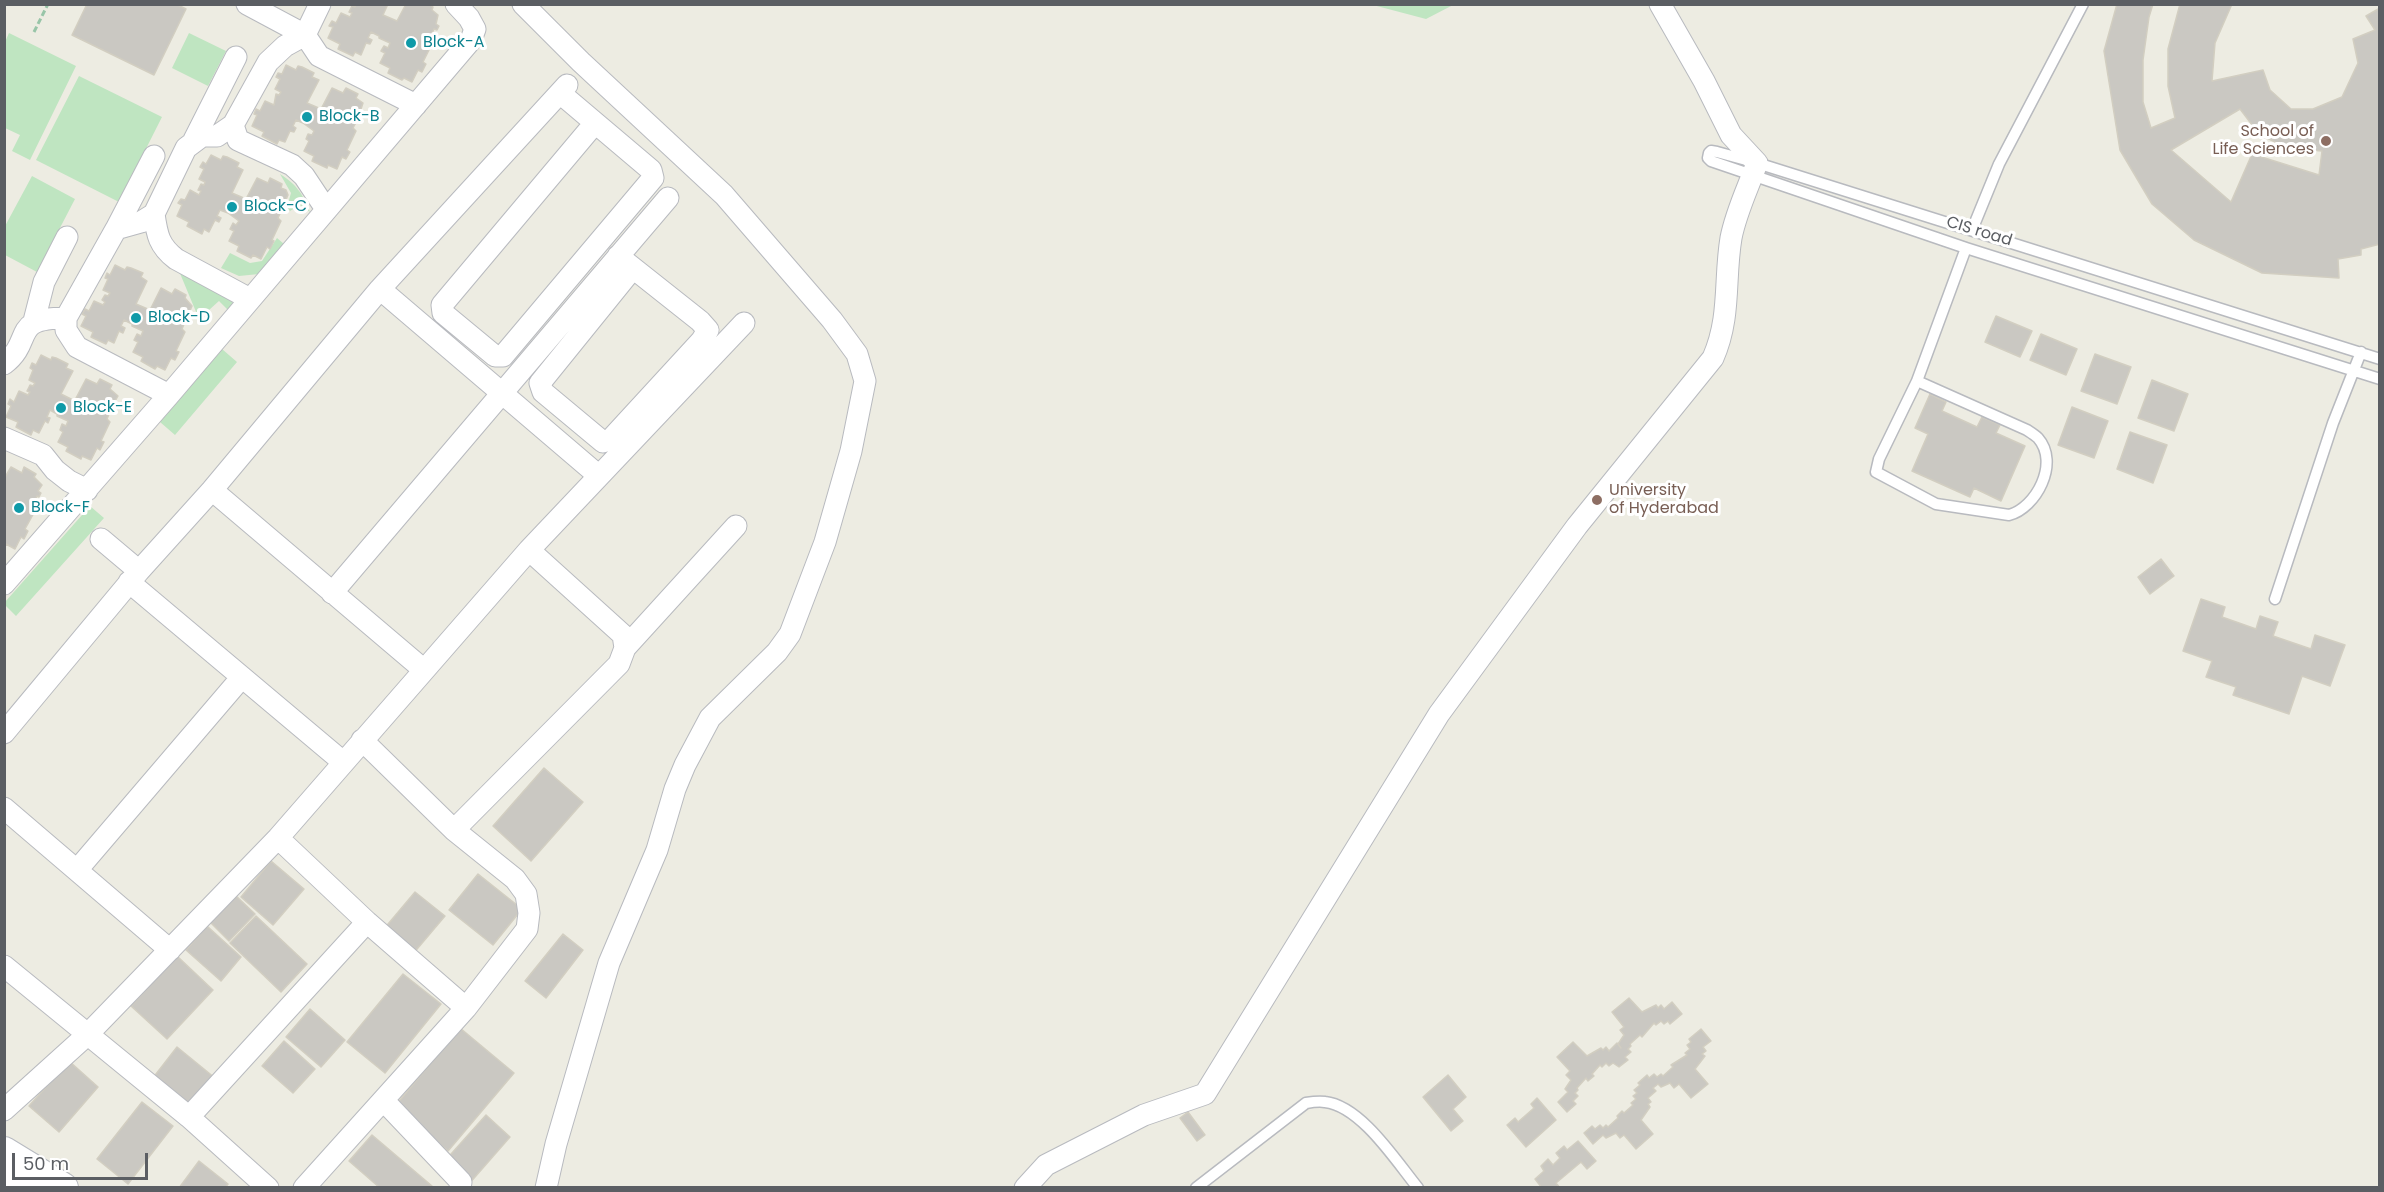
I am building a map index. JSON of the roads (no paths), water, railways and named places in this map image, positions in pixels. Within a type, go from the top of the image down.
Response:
[{"type":"main road","points":[[4,1152],[63,1188]]},
{"type":"main road","points":[[4,1180],[17,1188]]},
{"type":"street","points":[[247,4],[306,35],[319,56],[416,105]]},
{"type":"street","points":[[4,584],[13,561],[87,490],[474,36],[474,24],[456,4]]},
{"type":"street","points":[[523,4],[724,195],[832,320],[857,354],[865,381],[851,451],[825,542],[790,634],[777,652],[710,718],[675,789],[657,850],[609,963],[556,1144],[546,1188]]},
{"type":"street","name":"CIS road","points":[[1660,4],[1704,81],[1731,135],[1755,168]]},
{"type":"street","points":[[306,35],[312,7]]},
{"type":"street","points":[[194,140],[202,136],[217,136],[232,125],[268,62],[285,46],[306,35]]},
{"type":"street","points":[[116,229],[141,222],[154,214],[186,148],[194,140],[236,57]]},
{"type":"street","points":[[4,733],[134,576],[212,490],[380,289],[564,89],[595,123],[651,170],[653,176],[503,356],[495,356],[443,313],[442,305],[595,123]]},
{"type":"street","points":[[232,125],[238,140],[292,165],[303,176],[326,209]]},
{"type":"street","points":[[154,156],[66,318],[66,330],[77,347],[169,395]]},
{"type":"street","points":[[1025,1188],[1046,1165],[1144,1115],[1205,1094],[1439,714],[1577,526],[1713,358],[1721,338],[1726,309],[1731,240],[1736,216],[1755,168]]},
{"type":"street","points":[[626,262],[700,321],[708,330],[702,340],[611,439],[603,442],[543,392],[540,383],[626,262],[668,198]]},
{"type":"street","points":[[154,214],[157,236],[166,251],[176,259],[250,299]]},
{"type":"street","points":[[4,364],[13,358],[26,329],[34,321],[44,282],[67,237]]},
{"type":"street","points":[[332,593],[501,392],[626,262]]},
{"type":"street","points":[[380,289],[599,476]]},
{"type":"street","points":[[34,321],[66,318]]},
{"type":"street","points":[[4,1110],[87,1035],[278,838],[529,550],[744,322]]},
{"type":"street","points":[[4,438],[43,455],[62,475],[87,490]]},
{"type":"street","points":[[212,490],[424,670]]},
{"type":"street","points":[[454,830],[619,664],[625,648],[736,526]]},
{"type":"street","points":[[101,538],[134,576],[242,678],[343,762]]},
{"type":"street","points":[[529,550],[623,635],[625,648]]},
{"type":"street","points":[[76,870],[242,678]]},
{"type":"street","points":[[304,1188],[466,1008],[526,929],[529,913],[526,894],[515,879],[454,830],[362,740]]},
{"type":"street","points":[[4,808],[170,950]]},
{"type":"street","points":[[278,838],[367,922],[466,1008]]},
{"type":"street","points":[[189,1117],[367,922]]},
{"type":"street","points":[[4,966],[189,1117],[268,1188]]},
{"type":"street","points":[[384,1101],[461,1182],[460,1188]]},
{"type":"lane","points":[[1972,230],[1999,164],[2084,4]]},
{"type":"lane","name":"CIS road","points":[[1755,168],[1972,230],[2379,359]]},
{"type":"lane","points":[[1755,168],[1966,248],[2379,379]]},
{"type":"lane","points":[[1917,381],[2026,430],[2039,439],[2045,451],[2047,466],[2043,479],[2028,506],[2018,513],[2009,515],[1947,507],[1936,504],[1876,472],[1879,459],[1917,381],[1966,248]]},
{"type":"lane","points":[[2275,599],[2333,423],[2361,352]]},
{"type":"lane","points":[[1196,1188],[1306,1103],[1326,1102],[1343,1108],[1363,1121],[1418,1188]]},
{"type":"place","name":"Block-A","points":[[411,43]]},
{"type":"place","name":"Block-B","points":[[307,117]]},
{"type":"place","name":"School of Life Sciences","points":[[2326,141]]},
{"type":"place","name":"Block-C","points":[[232,207]]},
{"type":"place","name":"Block-D","points":[[136,318]]},
{"type":"place","name":"Block-E","points":[[61,408]]},
{"type":"place","name":"University of Hyderabad","points":[[1597,500]]},
{"type":"place","name":"Block-F","points":[[19,508]]}]
